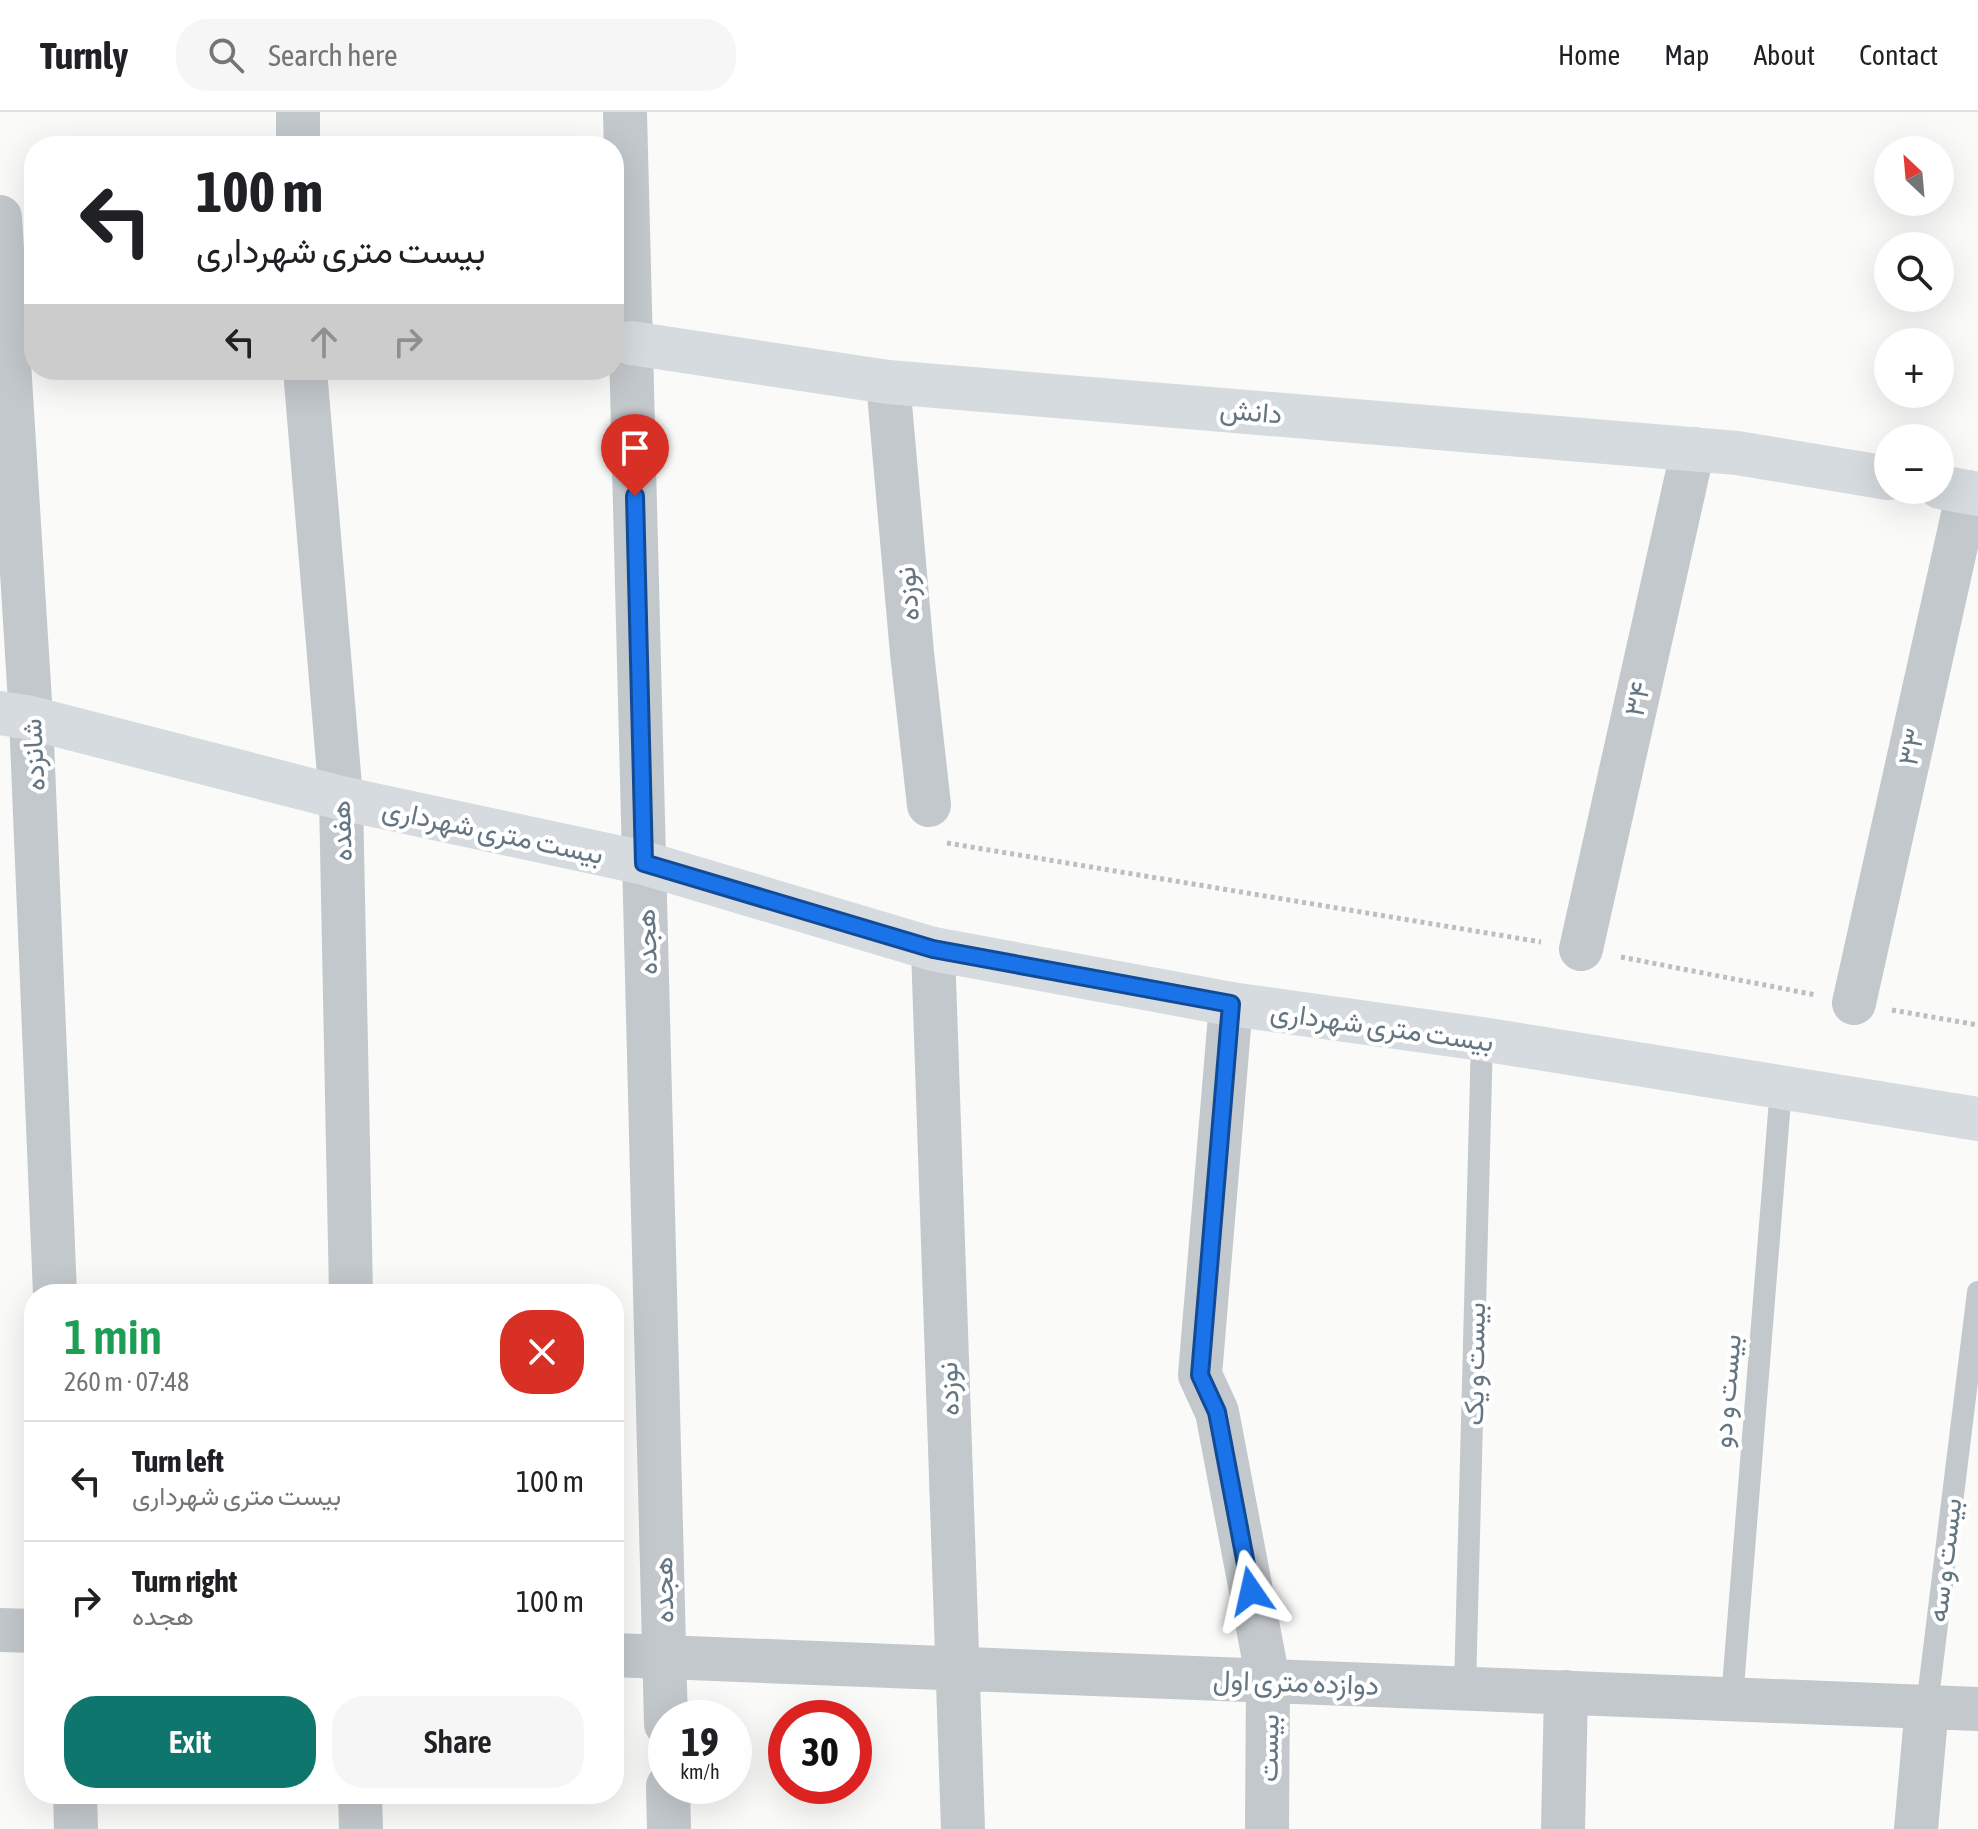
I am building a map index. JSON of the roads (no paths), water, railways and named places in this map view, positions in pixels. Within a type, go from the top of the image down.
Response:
[{"type":"street","points":[[298,112],[298,136]]},
{"type":"street","name":"هجده","points":[[624,227],[625,112]]},
{"type":"street","name":"شانزده","points":[[0,217],[14,338],[16,715],[54,1284]]},
{"type":"street","name":"دانش","points":[[624,342],[888,382],[1737,453],[1874,476]]},
{"type":"street","name":"هجده","points":[[624,367],[644,863],[665,1700]]},
{"type":"street","name":"هفده","points":[[306,380],[341,798],[351,1284]]},
{"type":"street","name":"نوزده","points":[[888,382],[929,805]]},
{"type":"street","name":"۳۴","points":[[1581,949],[1693,449]]},
{"type":"street","name":"۳۳","points":[[1854,1003],[1962,491]]},
{"type":"street","name":"بیست متری شهرداری","points":[[16,715],[341,798],[644,863],[933,949],[1231,1004],[1482,1039],[1978,1119]]},
{"type":"street","name":"نوزده","points":[[933,949],[963,1829]]},
{"type":"street","name":"بیست","points":[[1231,1004],[1200,1375],[1217,1412],[1268,1680],[1267,1829]]},
{"type":"street","points":[[0,1630],[24,1631]]},
{"type":"street","name":"دوازده متری اول","points":[[624,1655],[1978,1709]]},
{"type":"street","points":[[1563,1829],[1566,1692]]},
{"type":"street","name":"بیست و سه","points":[[1916,1829],[1927,1706]]},
{"type":"street","points":[[75,1804],[76,1829]]},
{"type":"street","points":[[360,1804],[361,1829]]},
{"type":"street","points":[[668,1804],[669,1829]]},
{"type":"lane","name":"بیست و یک","points":[[1465,1688],[1482,1039]]},
{"type":"lane","name":"بیست و دو","points":[[1732,1699],[1781,1088]]},
{"type":"lane","name":"بیست و سه","points":[[1927,1706],[1978,1292]]}]
